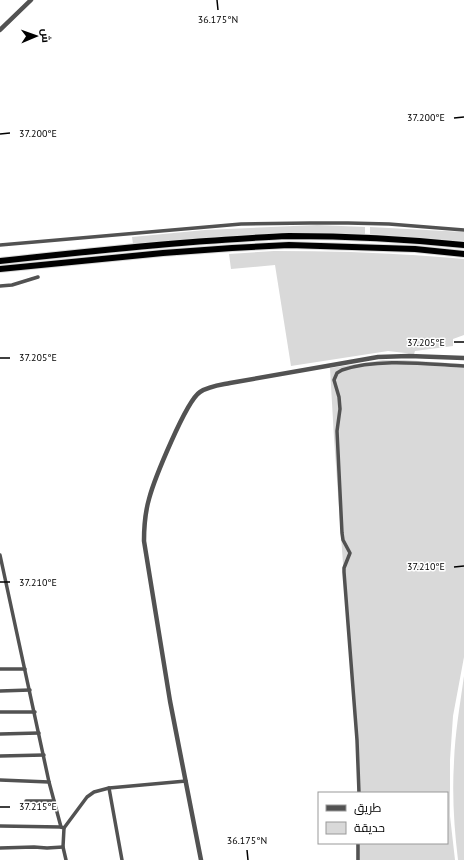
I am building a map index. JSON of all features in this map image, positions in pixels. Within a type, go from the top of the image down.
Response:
[{"type":"highway","points":[[0,261],[106,249],[288,236],[361,237],[416,240],[464,245]]},
{"type":"highway","points":[[0,269],[163,253],[289,246],[400,249],[464,254]]},
{"type":"street","points":[[0,30],[31,0]]},
{"type":"street","points":[[0,245],[241,224],[368,224],[464,230]]},
{"type":"street","points":[[0,286],[12,285],[38,278]]},
{"type":"street","points":[[201,860],[159,637],[146,553],[144,527],[145,514],[154,484],[190,404],[200,392],[213,387],[339,363],[389,356],[464,358]]},
{"type":"street","points":[[359,792],[358,752],[344,568],[350,553],[342,533],[337,431],[340,409],[339,397],[334,380],[338,373],[342,370],[381,363],[464,366]]},
{"type":"street","points":[[0,555],[49,782],[62,828],[63,847],[66,860]]},
{"type":"street","points":[[0,669],[25,669]]},
{"type":"street","points":[[0,691],[30,690]]},
{"type":"street","points":[[0,712],[34,712]]},
{"type":"street","points":[[0,734],[39,733]]},
{"type":"street","points":[[0,756],[44,755]]},
{"type":"street","points":[[0,780],[49,782]]},
{"type":"street","points":[[62,828],[87,797],[94,792],[109,788],[186,781]]},
{"type":"street","points":[[109,788],[122,860]]},
{"type":"street","points":[[26,801],[54,801]]},
{"type":"street","points":[[0,826],[62,828]]},
{"type":"street","points":[[358,844],[358,860]]},
{"type":"street","points":[[0,848],[63,847]]},
{"type":"green space","points":[[317,225],[365,227],[365,234],[251,235],[133,244],[132,237],[205,230]]},
{"type":"green space","points":[[370,227],[464,232],[464,241],[370,234]]},
{"type":"green space","points":[[274,251],[322,251],[416,255],[464,259],[464,335],[453,339],[453,346],[415,351],[414,354],[388,351],[291,366],[275,265],[231,269],[229,254]]},
{"type":"green space","points":[[383,360],[464,364],[464,657],[453,716],[450,760],[450,816],[455,860],[356,860],[356,844],[448,844],[448,792],[357,792],[357,759],[330,368]]},
{"type":"green space","points":[[464,676],[464,860],[458,860],[455,835],[453,774]]}]
